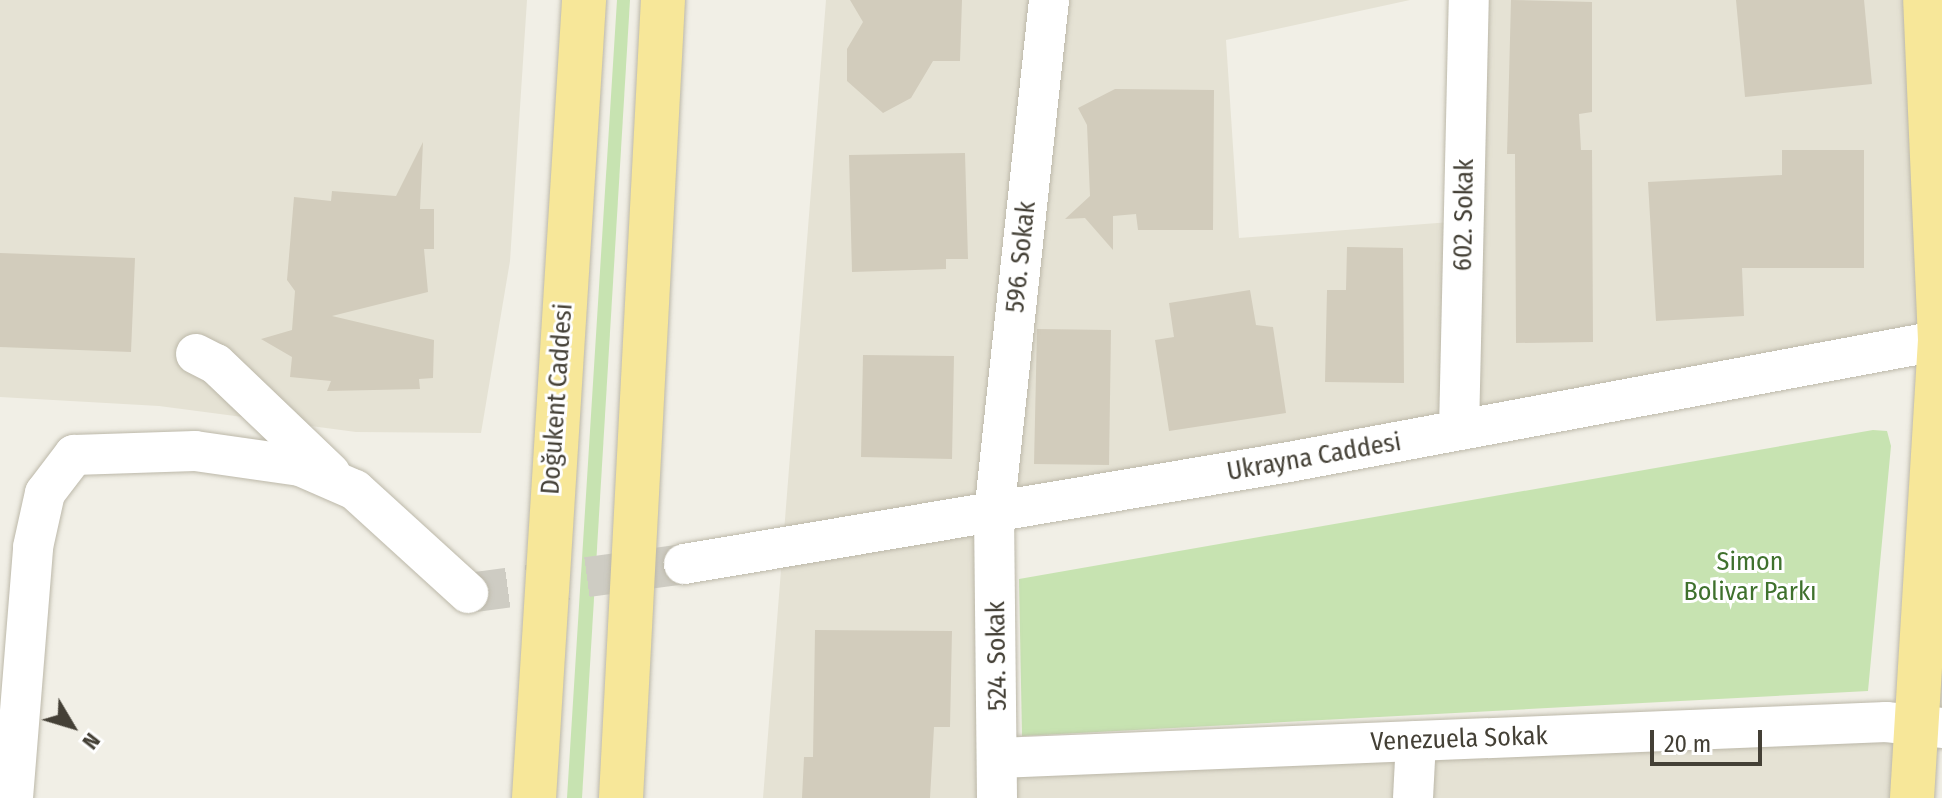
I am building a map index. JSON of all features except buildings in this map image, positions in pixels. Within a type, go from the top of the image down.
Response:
[{"type":"main road","name":"Doğukent Caddesi","points":[[534,798],[584,0]]},
{"type":"main road","points":[[621,798],[663,0]]},
{"type":"main road","points":[[1912,798],[1931,725],[1941,340],[1925,0]]},
{"type":"street","name":"596. Sokak","points":[[994,514],[1049,0]]},
{"type":"street","name":"602. Sokak","points":[[1459,430],[1469,0]]},
{"type":"street","name":"Ukrayna Caddesi","points":[[684,564],[994,514],[1941,340]]},
{"type":"street","points":[[196,354],[216,364],[335,479],[382,511],[468,593]]},
{"type":"street","points":[[13,798],[33,547],[45,493],[64,463],[90,451],[195,451],[300,466],[335,479]]},
{"type":"street","name":"524. Sokak","points":[[994,514],[997,798]]},
{"type":"street","name":"Venezuela Sokak","points":[[998,758],[1931,725]]},
{"type":"street","points":[[1413,798],[1416,741]]},
{"type":"shaded area","points":[[0,0],[527,0],[510,261],[481,433],[356,432],[159,406],[0,397]]},
{"type":"shaded area","points":[[826,0],[1410,0],[1226,40],[1239,238],[1464,221],[1469,0],[1942,0],[1942,728],[1912,798],[763,798]],"holes":[[[1939,341],[1920,721],[998,758],[995,514]]]},
{"type":"green space","points":[[617,0],[630,0],[582,798],[567,798]]},
{"type":"green space","name":"Simon Bolivar Parkı","points":[[1873,430],[1887,431],[1891,446],[1868,691],[1022,736],[1019,579]]},
{"type":"tunnel","points":[[468,593],[684,564]]}]
